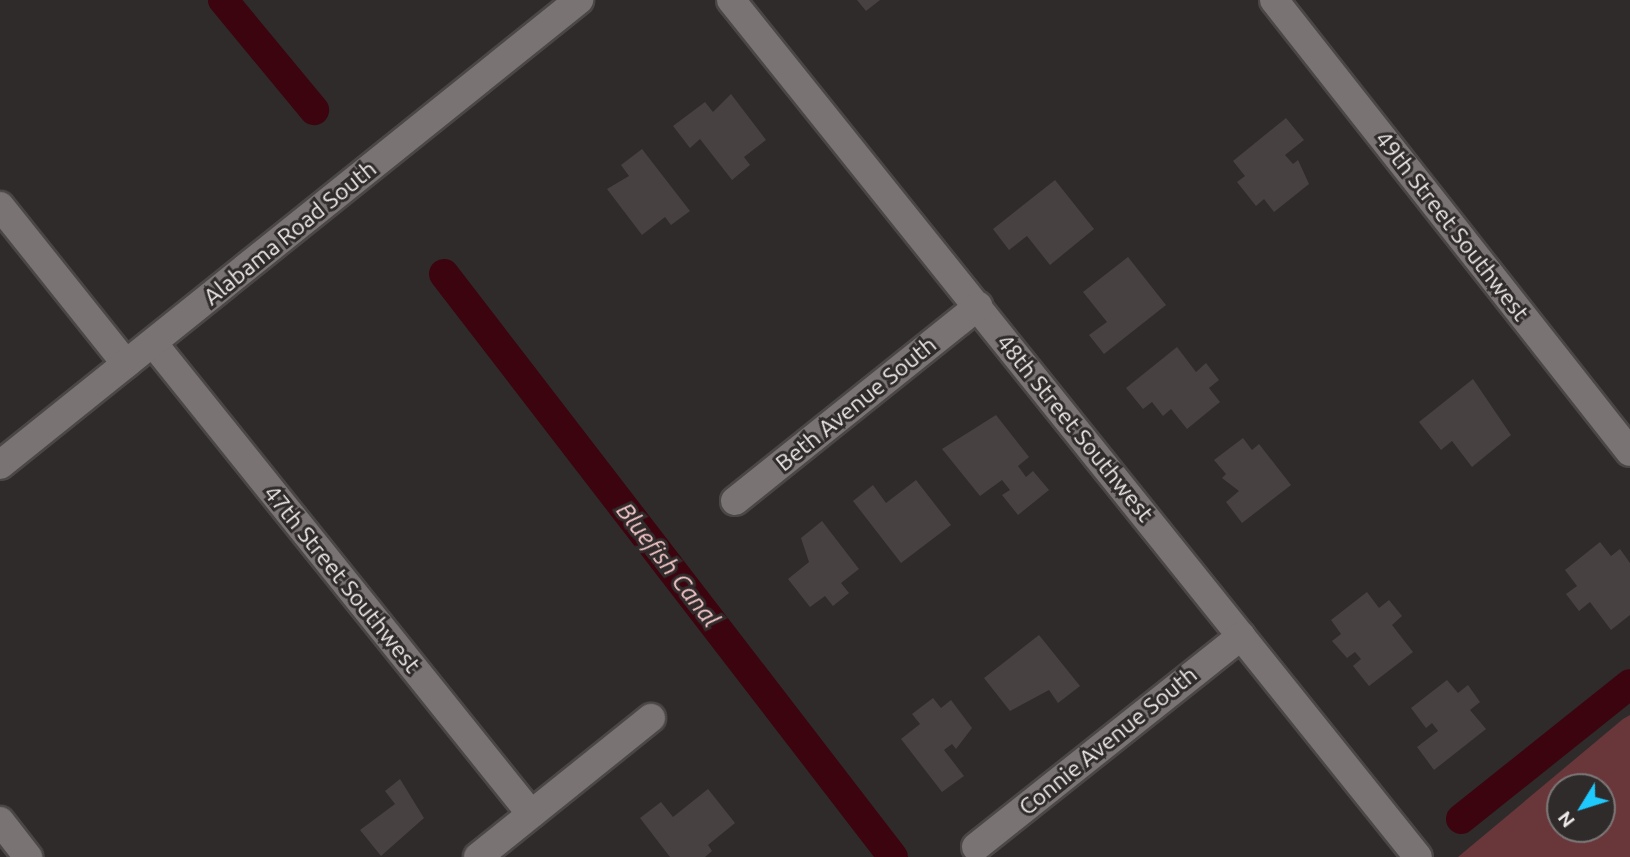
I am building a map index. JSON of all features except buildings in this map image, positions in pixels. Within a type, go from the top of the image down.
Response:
[{"type":"street","name":"Alabama Road South","points":[[0,465],[579,0]]},
{"type":"street","name":"48th Street Southwest","points":[[731,0],[1418,857]]},
{"type":"street","name":"49th Street Southwest","points":[[1274,0],[1630,452]]},
{"type":"street","points":[[0,206],[126,364]]},
{"type":"street","name":"Beth Avenue South","points":[[735,501],[978,306]]},
{"type":"street","name":"47th Street Southwest","points":[[153,343],[531,814]]},
{"type":"street","name":"Connie Avenue South","points":[[976,847],[1241,636]]},
{"type":"street","points":[[478,857],[651,718]]},
{"type":"street","points":[[0,821],[28,857]]},
{"type":"shaded area","points":[[1630,715],[1630,857],[1458,857],[1546,783],[1546,843],[1616,843],[1616,773],[1558,773]]},
{"type":"waterway","points":[[223,0],[314,110]]},
{"type":"waterway","name":"Bluefish Canal","points":[[444,274],[893,857]]},
{"type":"waterway","points":[[1461,819],[1630,684]]}]
